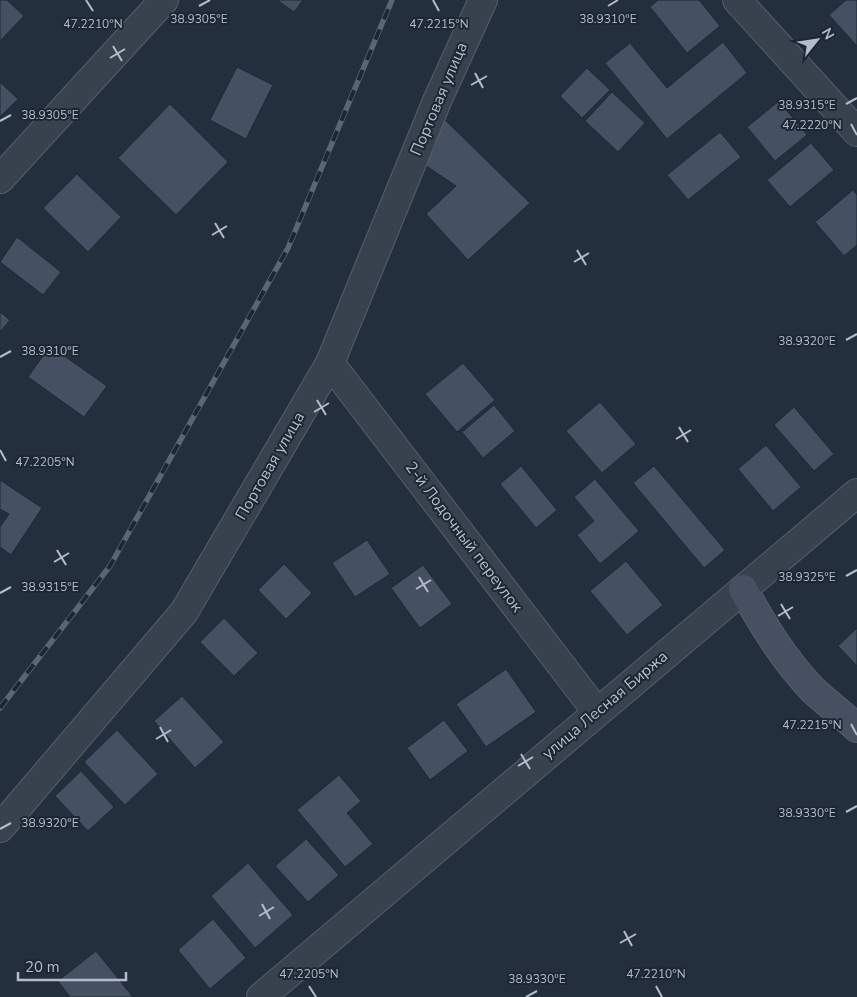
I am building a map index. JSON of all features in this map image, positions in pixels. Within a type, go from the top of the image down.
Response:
[{"type":"street","points":[[0,179],[164,0]]},
{"type":"street","name":"Портовая улица","points":[[0,828],[184,612],[330,363],[437,101],[483,0]]},
{"type":"street","points":[[737,0],[857,132]]},
{"type":"street","name":"2-й Лодочный переулок","points":[[330,363],[597,712]]},
{"type":"street","name":"улица Лесная Биржа","points":[[261,997],[857,492]]},
{"type":"street","points":[[743,589],[768,633],[789,662],[814,690],[857,728]]},
{"type":"building","points":[[0,0],[7,0],[24,16],[0,41]]},
{"type":"building","points":[[277,0],[303,0],[294,12]]},
{"type":"building","points":[[658,0],[699,0],[720,26],[687,53],[650,7]]},
{"type":"building","points":[[846,0],[857,0],[857,46],[829,15]]},
{"type":"building","points":[[723,42],[747,73],[667,139],[605,63],[630,43],[667,88]]},
{"type":"building","points":[[237,67],[273,85],[246,139],[210,120]]},
{"type":"building","points":[[587,68],[610,90],[582,118],[560,96]]},
{"type":"building","points":[[0,82],[18,99],[0,117]]},
{"type":"building","points":[[612,92],[645,123],[618,152],[585,121]]},
{"type":"building","points":[[779,101],[807,135],[775,161],[747,127]]},
{"type":"building","points":[[170,104],[228,162],[176,215],[118,158]]},
{"type":"building","points":[[439,114],[530,203],[468,260],[426,214],[456,186],[422,163]]},
{"type":"building","points":[[720,132],[741,157],[688,200],[667,175]]},
{"type":"building","points":[[811,143],[834,170],[790,207],[767,180]]},
{"type":"building","points":[[77,174],[121,217],[88,252],[43,208]]},
{"type":"building","points":[[853,190],[857,195],[857,245],[844,256],[815,222]]},
{"type":"building","points":[[17,237],[61,272],[43,295],[0,262]]},
{"type":"building","points":[[0,312],[10,320],[0,332]]},
{"type":"building","points":[[50,346],[107,386],[84,417],[28,377]]},
{"type":"building","points":[[463,363],[495,400],[457,432],[425,394]]},
{"type":"building","points":[[600,402],[636,444],[602,473],[566,431]]},
{"type":"building","points":[[494,405],[515,431],[483,458],[462,432]]},
{"type":"building","points":[[794,407],[834,454],[814,471],[774,425]]},
{"type":"building","points":[[766,445],[801,487],[773,511],[738,469]]},
{"type":"building","points":[[521,466],[557,510],[536,528],[500,484]]},
{"type":"building","points":[[654,466],[725,550],[704,568],[633,483]]},
{"type":"building","points":[[595,479],[639,531],[600,564],[577,535],[594,521],[574,497]]},
{"type":"building","points":[[0,480],[42,508],[11,555],[0,547],[0,527],[9,514],[0,509]]},
{"type":"building","points":[[367,540],[390,574],[355,597],[332,563]]},
{"type":"building","points":[[626,561],[663,605],[627,635],[590,591]]},
{"type":"building","points":[[284,564],[312,593],[286,619],[258,590]]},
{"type":"building","points":[[423,565],[452,604],[420,628],[391,588]]},
{"type":"building","points":[[224,618],[258,653],[234,676],[200,642]]},
{"type":"building","points":[[857,628],[857,666],[838,646]]},
{"type":"building","points":[[506,669],[536,712],[486,747],[456,704]]},
{"type":"building","points":[[182,696],[224,742],[195,768],[154,721]]},
{"type":"building","points":[[444,720],[468,751],[430,780],[407,748]]},
{"type":"building","points":[[117,730],[158,774],[125,805],[84,762]]},
{"type":"building","points":[[81,771],[114,807],[88,831],[55,796]]},
{"type":"building","points":[[339,775],[361,801],[347,813],[373,844],[345,867],[297,810]]},
{"type":"building","points":[[306,839],[339,875],[308,902],[275,866]]},
{"type":"building","points":[[248,863],[293,915],[255,948],[211,896]]},
{"type":"building","points":[[213,919],[246,958],[210,989],[178,950]]},
{"type":"building","points":[[96,951],[133,997],[70,997],[58,981]]},
{"type":"railway","points":[[0,708],[110,566],[288,248],[392,0]]}]
